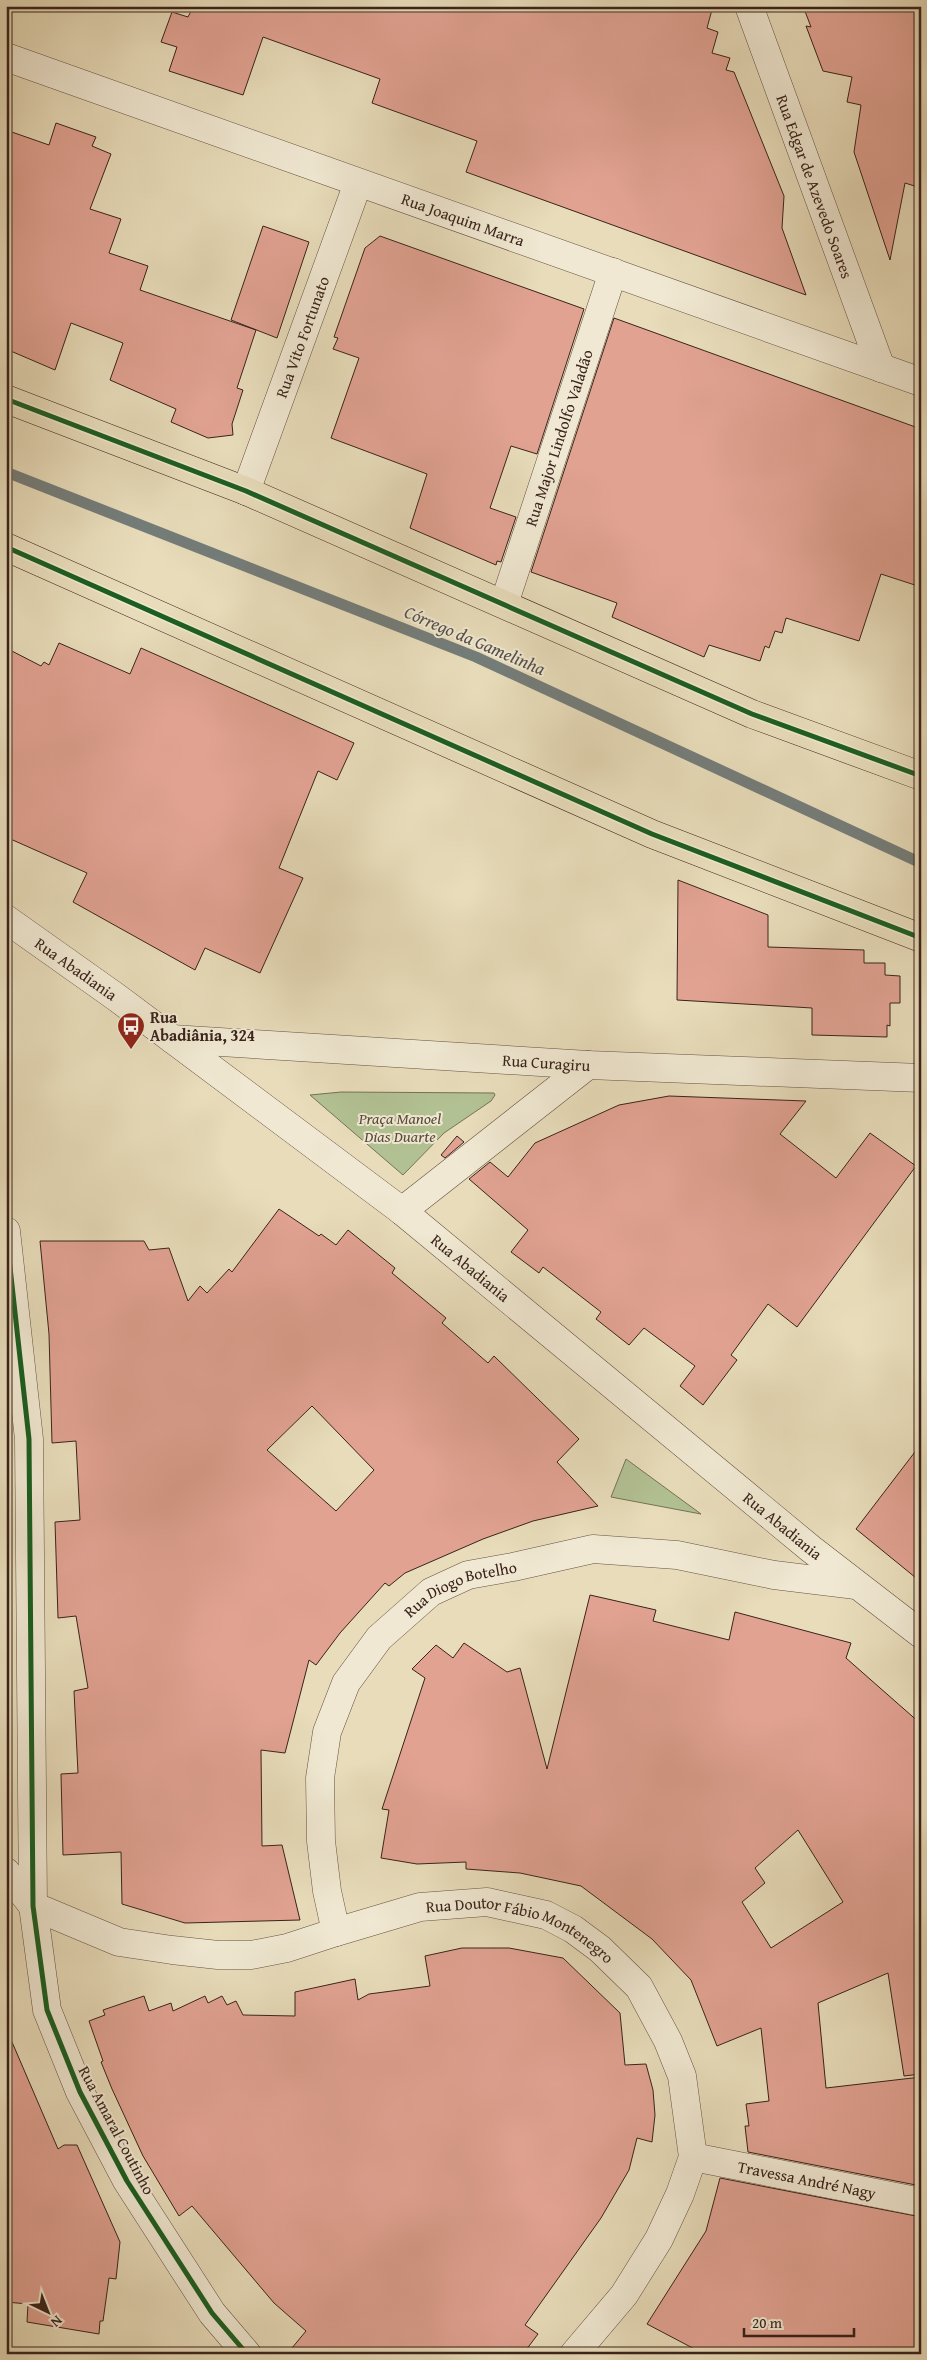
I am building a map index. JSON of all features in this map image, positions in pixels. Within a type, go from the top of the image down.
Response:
[{"type":"main road","points":[[6,399],[246,491],[752,714],[921,776]]},
{"type":"main road","points":[[6,547],[652,834],[921,938]]},
{"type":"street","name":"Rua Edgar de Azevedo Soares","points":[[749,6],[881,368]]},
{"type":"street","name":"Rua Joaquim Marra","points":[[6,57],[921,382]]},
{"type":"street","name":"Rua Vito Fortunato","points":[[246,491],[358,183]]},
{"type":"street","name":"Rua Major Lindolfo Valadão","points":[[504,604],[613,272]]},
{"type":"street","name":"Rua Abadiania","points":[[6,919],[172,1039],[402,1211],[856,1585],[921,1634]]},
{"type":"street","name":"Rua Curagiru","points":[[172,1039],[588,1065],[921,1078]]},
{"type":"street","points":[[402,1211],[588,1065]]},
{"type":"street","name":"Rua Amaral Coutinho","points":[[6,1231],[29,1439],[33,1906],[47,2010],[80,2092],[127,2182],[212,2313],[246,2354]]},
{"type":"street","name":"Rua Diogo Botelho","points":[[336,1932],[327,1891],[321,1841],[320,1778],[327,1732],[346,1683],[379,1638],[431,1592],[468,1575],[593,1549],[677,1555],[774,1575],[856,1585]]},
{"type":"street","name":"Rua Doutor Fábio Montenegro","points":[[6,1872],[33,1906],[119,1942],[218,1955],[251,1955],[287,1948],[420,1907],[487,1902],[546,1915],[573,1929],[600,1949],[639,1988],[668,2041],[682,2076],[693,2157],[680,2194],[659,2239],[624,2295],[574,2354]]},
{"type":"street","name":"Travessa André Nagy","points":[[693,2157],[921,2202]]},
{"type":"green space","name":"Praça Manoel Dias Duarte","points":[[341,1092],[494,1093],[495,1095],[491,1101],[444,1133],[403,1175],[310,1095]]},
{"type":"green space","points":[[626,1459],[701,1514],[611,1497]]},
{"type":"building","points":[[188,6],[713,6],[707,28],[718,32],[712,53],[730,58],[726,70],[734,72],[784,196],[782,228],[806,295],[466,172],[477,141],[372,103],[380,79],[263,37],[243,95],[169,71],[177,47],[161,42],[172,12],[188,17],[191,11],[187,10]]},
{"type":"building","points":[[803,6],[921,6],[921,188],[905,183],[890,260],[854,152],[861,105],[847,102],[852,77],[823,71],[806,26],[811,27]]},
{"type":"building","points":[[56,123],[96,137],[92,146],[111,154],[90,209],[121,219],[109,253],[148,266],[140,290],[256,330],[237,388],[243,390],[232,424],[233,435],[208,438],[171,422],[176,409],[110,380],[123,343],[71,323],[55,370],[6,349],[6,130],[49,145]]},
{"type":"building","points":[[263,226],[309,242],[277,338],[231,320]]},
{"type":"building","points":[[380,236],[584,309],[537,454],[511,446],[490,508],[516,517],[501,562],[497,561],[496,565],[410,528],[427,474],[331,438],[359,358],[333,349],[338,338],[334,337],[365,248]]},
{"type":"building","points":[[614,318],[921,429],[921,587],[881,574],[859,641],[786,618],[782,633],[775,631],[769,648],[765,646],[760,661],[709,645],[704,657],[612,617],[617,603],[531,572]]},
{"type":"building","points":[[59,643],[130,674],[141,648],[354,743],[337,780],[318,771],[279,868],[303,878],[260,973],[205,948],[195,970],[73,902],[87,873],[6,837],[6,648],[41,666],[44,662],[49,665]]},
{"type":"building","points":[[678,880],[768,915],[768,947],[864,950],[864,963],[885,963],[885,975],[900,976],[900,1003],[890,1003],[890,1026],[887,1025],[887,1037],[812,1035],[812,1008],[677,1000]]},
{"type":"building","points":[[669,1096],[806,1101],[780,1134],[836,1178],[870,1133],[916,1166],[797,1327],[768,1304],[731,1355],[737,1360],[703,1405],[680,1386],[695,1366],[644,1328],[629,1345],[596,1319],[601,1312],[543,1267],[539,1273],[511,1252],[528,1230],[469,1179],[490,1162],[508,1177],[535,1143],[619,1105]]},
{"type":"building","points":[[457,1136],[464,1142],[445,1158],[441,1155]]},
{"type":"building","points":[[279,1209],[336,1245],[348,1230],[395,1268],[392,1273],[446,1318],[442,1323],[488,1363],[494,1356],[579,1439],[557,1462],[598,1506],[533,1521],[483,1539],[405,1573],[389,1586],[385,1583],[340,1633],[316,1665],[309,1660],[285,1753],[261,1750],[262,1846],[282,1845],[300,1920],[185,1923],[122,1904],[121,1852],[63,1855],[61,1774],[78,1773],[74,1691],[88,1688],[76,1616],[58,1618],[55,1522],[80,1520],[76,1441],[52,1443],[49,1334],[40,1241],[144,1241],[149,1250],[169,1248],[188,1301],[200,1286],[207,1293],[229,1269],[232,1272]],"holes":[[[312,1406],[374,1470],[336,1511],[267,1450]]]},
{"type":"building","points":[[921,1444],[921,1582],[856,1529]]},
{"type":"building","points":[[590,1595],[656,1610],[653,1621],[729,1640],[735,1612],[851,1643],[846,1658],[921,1724],[921,2074],[904,2076],[888,1973],[818,2003],[826,2088],[921,2077],[921,2186],[748,2152],[745,2126],[749,2126],[746,2104],[769,2101],[761,2028],[717,2046],[691,1980],[652,1939],[581,1886],[520,1873],[466,1869],[466,1862],[417,1864],[381,1858],[389,1810],[382,1809],[425,1678],[412,1669],[436,1645],[453,1658],[464,1643],[507,1672],[520,1668],[547,1769]],"holes":[[[798,1830],[843,1902],[771,1948],[742,1902],[765,1883],[755,1868]]]},
{"type":"building","points":[[462,1948],[509,1948],[563,1958],[620,2013],[625,2065],[646,2064],[653,2090],[655,2115],[652,2142],[637,2138],[629,2170],[601,2218],[525,2325],[538,2334],[523,2354],[287,2354],[306,2331],[274,2303],[192,2206],[179,2216],[143,2156],[112,2089],[101,2062],[103,2061],[89,2021],[105,2015],[103,2010],[144,1996],[149,2011],[171,2003],[173,2011],[205,1996],[208,2003],[222,1996],[227,2005],[236,2001],[243,2015],[295,2016],[295,1992],[355,1979],[358,2000],[369,1994],[430,1986],[425,1956]]},
{"type":"building","points":[[6,2028],[58,2149],[64,2145],[77,2145],[120,2242],[116,2279],[109,2278],[103,2321],[100,2321],[99,2334],[27,2322],[28,2304],[6,2302]]},
{"type":"building","points":[[720,2178],[921,2217],[921,2354],[704,2354],[647,2324],[706,2231]]},
{"type":"waterway","name":"Córrego da Gamelinha","points":[[6,472],[476,657],[921,863]]},
{"type":"cycle path","points":[[6,399],[246,491],[752,714],[921,776]]},
{"type":"cycle path","points":[[6,547],[652,834],[921,938]]},
{"type":"cycle path","points":[[6,1231],[29,1439],[33,1906],[47,2010],[80,2092],[127,2181],[212,2313],[247,2354]]},
{"type":"place","name":"Rua Abadiânia, 324","points":[[131,1050]]}]
